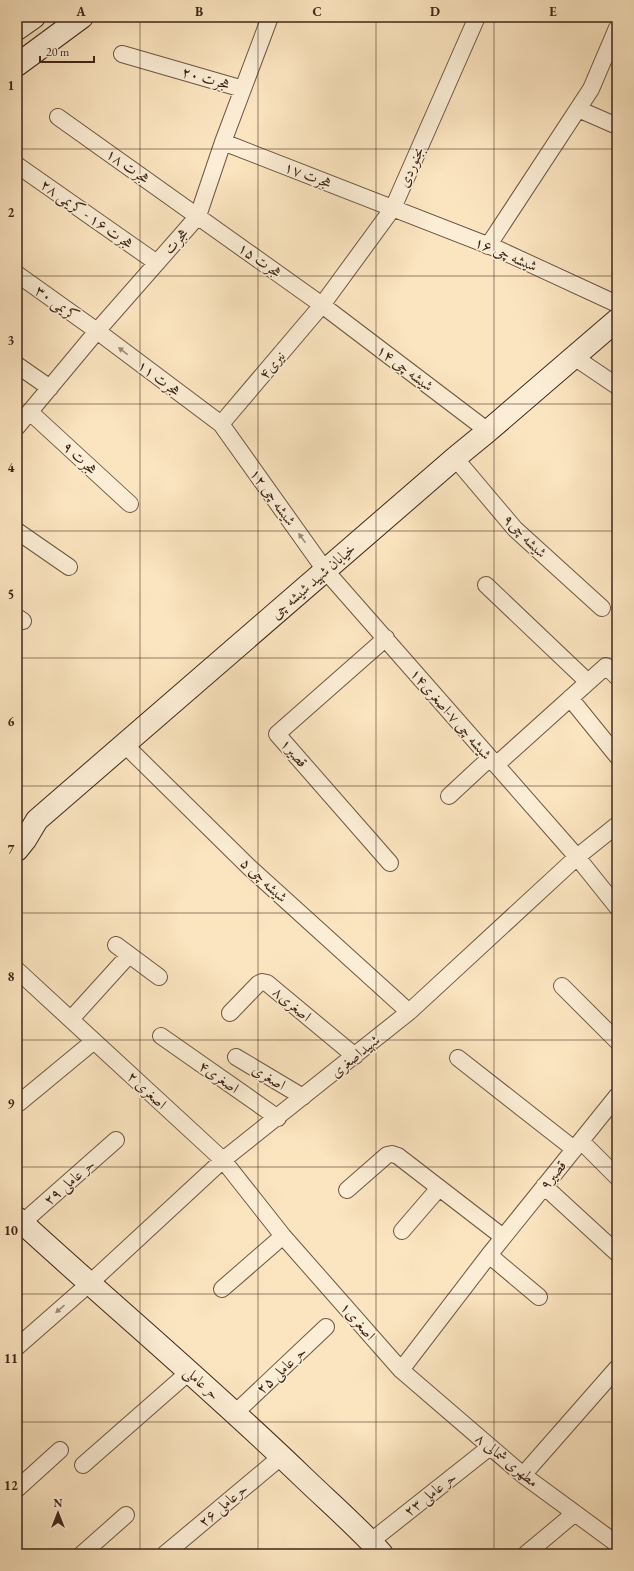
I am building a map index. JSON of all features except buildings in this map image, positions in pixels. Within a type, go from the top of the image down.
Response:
[{"type":"street","points":[[17,29],[34,17]]},
{"type":"street","points":[[17,65],[82,17]]},
{"type":"street","name":"هجرت","points":[[17,428],[97,332],[198,216],[223,142],[270,17]]},
{"type":"street","name":"بجنوردی","points":[[322,305],[393,208],[477,17]]},
{"type":"street","points":[[488,246],[591,89],[617,28]]},
{"type":"street","name":"هجرت ۲۰","points":[[122,54],[243,89]]},
{"type":"street","points":[[578,109],[617,126]]},
{"type":"street","name":"هجرت ۱۸","points":[[58,117],[198,216]]},
{"type":"street","name":"هجرت ۱۷","points":[[223,142],[393,208]]},
{"type":"street","name":"هجرت ۱۶ - کریمی ۲۸","points":[[17,165],[157,263]]},
{"type":"street","name":"شیشه چی ۱۶","points":[[393,208],[488,246],[617,304]]},
{"type":"street","name":"هجرت ۱۵","points":[[198,216],[322,305]]},
{"type":"street","name":"کریمی ۳۰","points":[[17,274],[97,332]]},
{"type":"street","name":"نیری۴","points":[[221,424],[322,305]]},
{"type":"street","name":"شیشه چی ۱۴","points":[[322,305],[488,431]]},
{"type":"street","name":"خیابان شهید شیشه چی","points":[[20,841],[37,820],[124,744],[617,320]]},
{"type":"street","name":"هجرت ۱۱","points":[[97,332],[221,424]]},
{"type":"street","points":[[574,357],[617,386]]},
{"type":"street","points":[[17,364],[50,388]]},
{"type":"street","name":"هجرت ۹","points":[[30,412],[130,504]]},
{"type":"street","name":"شیشه چی ۱۲","points":[[221,424],[325,570]]},
{"type":"street","name":"شیشه چی۹","points":[[455,458],[515,529],[602,608]]},
{"type":"street","points":[[17,531],[69,567]]},
{"type":"street","name":"شیشه چی ۷-اصغری۱۴","points":[[325,570],[577,857],[617,907]]},
{"type":"street","points":[[486,585],[588,682]]},
{"type":"street","name":"قصیر۱","points":[[386,638],[277,734],[390,863]]},
{"type":"street","points":[[449,796],[588,682],[612,671]]},
{"type":"street","points":[[570,698],[617,756]]},
{"type":"street","name":"شیشه چی ۵","points":[[124,744],[249,867],[410,1012]]},
{"type":"street","name":"شهیداصغری","points":[[17,1347],[90,1283],[223,1160],[410,1012],[577,857],[617,825]]},
{"type":"street","points":[[116,945],[159,977]]},
{"type":"street","points":[[71,1019],[129,955]]},
{"type":"street","name":"اصغری ۲","points":[[17,970],[223,1160]]},
{"type":"street","name":"اصغری۸","points":[[230,1013],[258,984],[262,982],[267,983],[355,1056]]},
{"type":"street","points":[[562,986],[617,1041]]},
{"type":"street","name":"اصغری۴","points":[[161,1036],[278,1118]]},
{"type":"street","points":[[19,1103],[94,1041]]},
{"type":"street","name":"اصغری","points":[[236,1057],[303,1098]]},
{"type":"street","points":[[458,1058],[577,1145],[617,1177]]},
{"type":"street","name":"قصیر۹","points":[[489,1255],[617,1096]]},
{"type":"street","name":"حر عاملی ۲۹","points":[[20,1221],[116,1140]]},
{"type":"street","points":[[347,1190],[387,1155],[392,1154],[398,1156],[503,1237]]},
{"type":"street","name":"اصغری۱","points":[[223,1160],[283,1236],[401,1370]]},
{"type":"street","points":[[544,1186],[617,1253]]},
{"type":"street","points":[[402,1231],[439,1188]]},
{"type":"street","name":"حر عاملی","points":[[20,1221],[48,1248],[90,1283],[282,1456],[374,1549]]},
{"type":"street","points":[[222,1289],[283,1236]]},
{"type":"street","points":[[401,1370],[489,1255],[538,1297]]},
{"type":"street","name":"حر عاملی ۲۵","points":[[235,1413],[326,1327]]},
{"type":"street","points":[[523,1474],[617,1368]]},
{"type":"street","name":"مطهری شمالی ۸","points":[[401,1370],[523,1474],[617,1544]]},
{"type":"street","points":[[83,1465],[189,1372]]},
{"type":"street","name":"حر عاملی ۲۳","points":[[374,1549],[490,1446]]},
{"type":"street","points":[[17,1489],[60,1450]]},
{"type":"street","name":"حرعاملی ۲۶","points":[[165,1554],[282,1456]]},
{"type":"street","points":[[526,1554],[575,1513]]},
{"type":"street","points":[[82,1554],[126,1515]]}]
